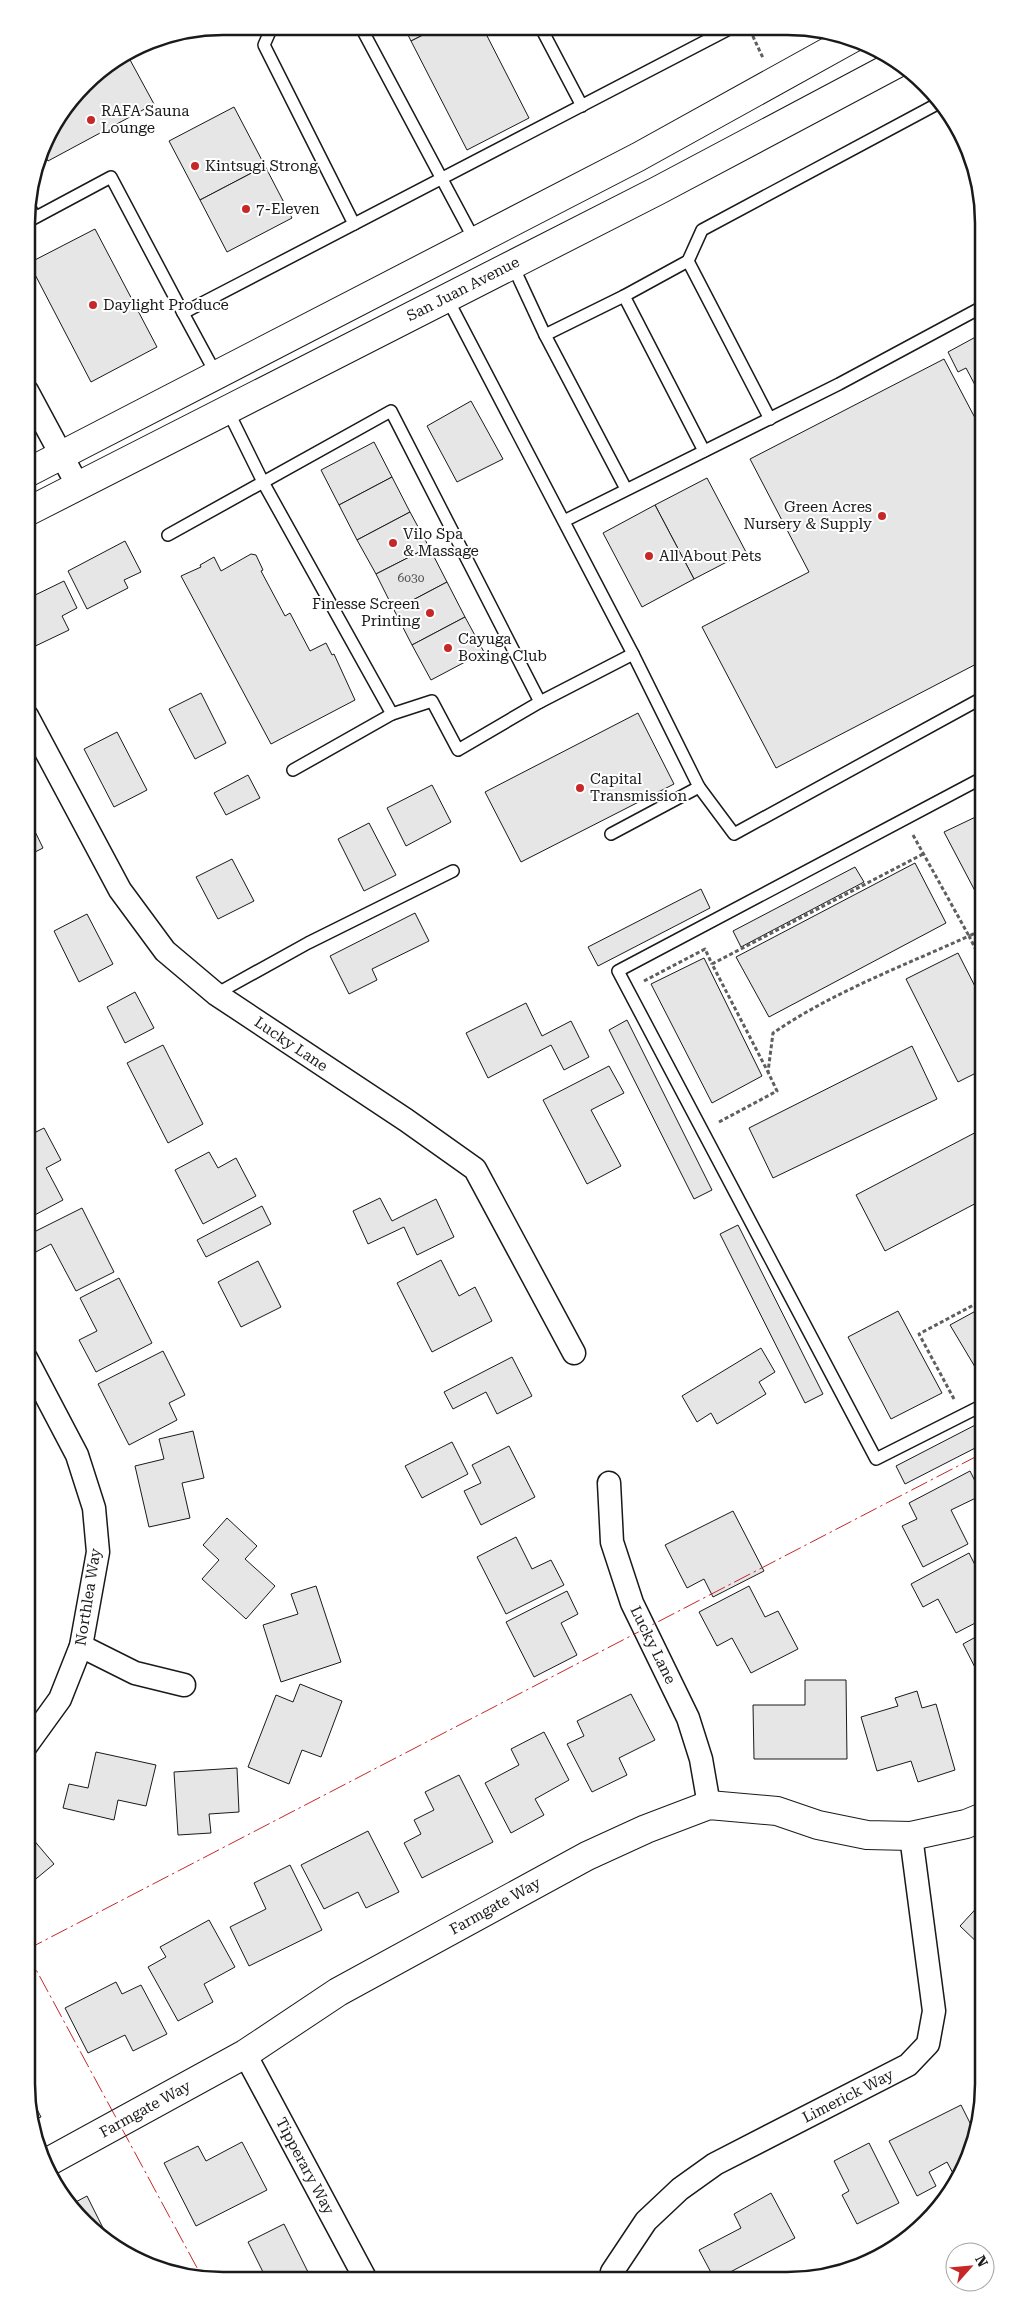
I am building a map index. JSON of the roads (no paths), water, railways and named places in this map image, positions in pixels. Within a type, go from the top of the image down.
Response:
[{"type":"main road","points":[[35,469],[638,158],[843,44]]},
{"type":"main road","name":"San Juan Avenue","points":[[35,508],[512,263],[657,191],[891,67]]},
{"type":"main road","points":[[384,289],[426,289],[493,255],[512,263],[545,228],[629,182],[638,158]]},
{"type":"main road","name":"Farmgate Way","points":[[51,2160],[245,2054],[338,1992],[587,1856],[646,1829],[709,1805],[777,1811],[818,1825],[867,1835],[911,1836],[975,1820]]},
{"type":"street","points":[[35,406],[78,486]]},
{"type":"street","name":"Lucky Lane","points":[[35,731],[120,890],[165,951],[216,994],[406,1120],[475,1169],[574,1353]]},
{"type":"street","name":"Northlea Way","points":[[35,1375],[77,1455],[94,1508],[98,1552],[81,1646],[60,1699],[35,1734]]},
{"type":"street","name":"Lucky Lane","points":[[609,1483],[612,1542],[632,1603],[688,1718],[701,1759],[709,1805]]},
{"type":"street","points":[[81,1646],[135,1673],[184,1685]]},
{"type":"street","name":"Limerick Way","points":[[612,2272],[646,2221],[680,2189],[715,2164],[908,2065],[928,2044],[934,2011],[911,1836]]},
{"type":"street","name":"Tipperary Way","points":[[245,2054],[362,2272]]},
{"type":"lane","points":[[268,35],[264,46],[354,224]]},
{"type":"lane","points":[[366,35],[475,241]]},
{"type":"lane","points":[[545,35],[582,106]]},
{"type":"lane","points":[[183,313],[718,35]]},
{"type":"lane","points":[[545,335],[624,296],[688,261],[702,230],[934,106]]},
{"type":"lane","points":[[35,218],[111,177],[216,374]]},
{"type":"lane","points":[[688,261],[770,419]]},
{"type":"lane","points":[[512,263],[545,335],[626,489]]},
{"type":"lane","points":[[624,296],[704,451]]},
{"type":"lane","points":[[447,297],[633,654],[699,787],[734,834],[975,702]]},
{"type":"lane","points":[[564,521],[770,419],[975,311]]},
{"type":"lane","points":[[228,409],[264,484],[392,714]]},
{"type":"lane","points":[[168,535],[264,484],[391,411],[540,702]]},
{"type":"lane","points":[[293,770],[392,714],[432,701],[458,750],[540,702],[633,654]]},
{"type":"lane","points":[[975,782],[618,972],[876,1459],[975,1410]]},
{"type":"lane","points":[[611,834],[699,787]]},
{"type":"lane","points":[[216,994],[308,943],[453,871]]},
{"type":"place","name":"RAFA Sauna Lounge","points":[[91,120]]},
{"type":"place","name":"Kintsugi Strong","points":[[195,166]]},
{"type":"place","name":"7-Eleven","points":[[246,209]]},
{"type":"place","name":"Daylight Produce","points":[[93,305]]},
{"type":"place","name":"Green Acres Nursery & Supply","points":[[882,516]]},
{"type":"place","name":"Vilo Spa & Massage","points":[[393,543]]},
{"type":"place","name":"All About Pets","points":[[649,556]]},
{"type":"place","name":"Finesse Screen Printing","points":[[430,613]]},
{"type":"place","name":"Cayuga Boxing Club","points":[[448,648]]},
{"type":"place","name":"Capital Transmission","points":[[580,788]]}]
